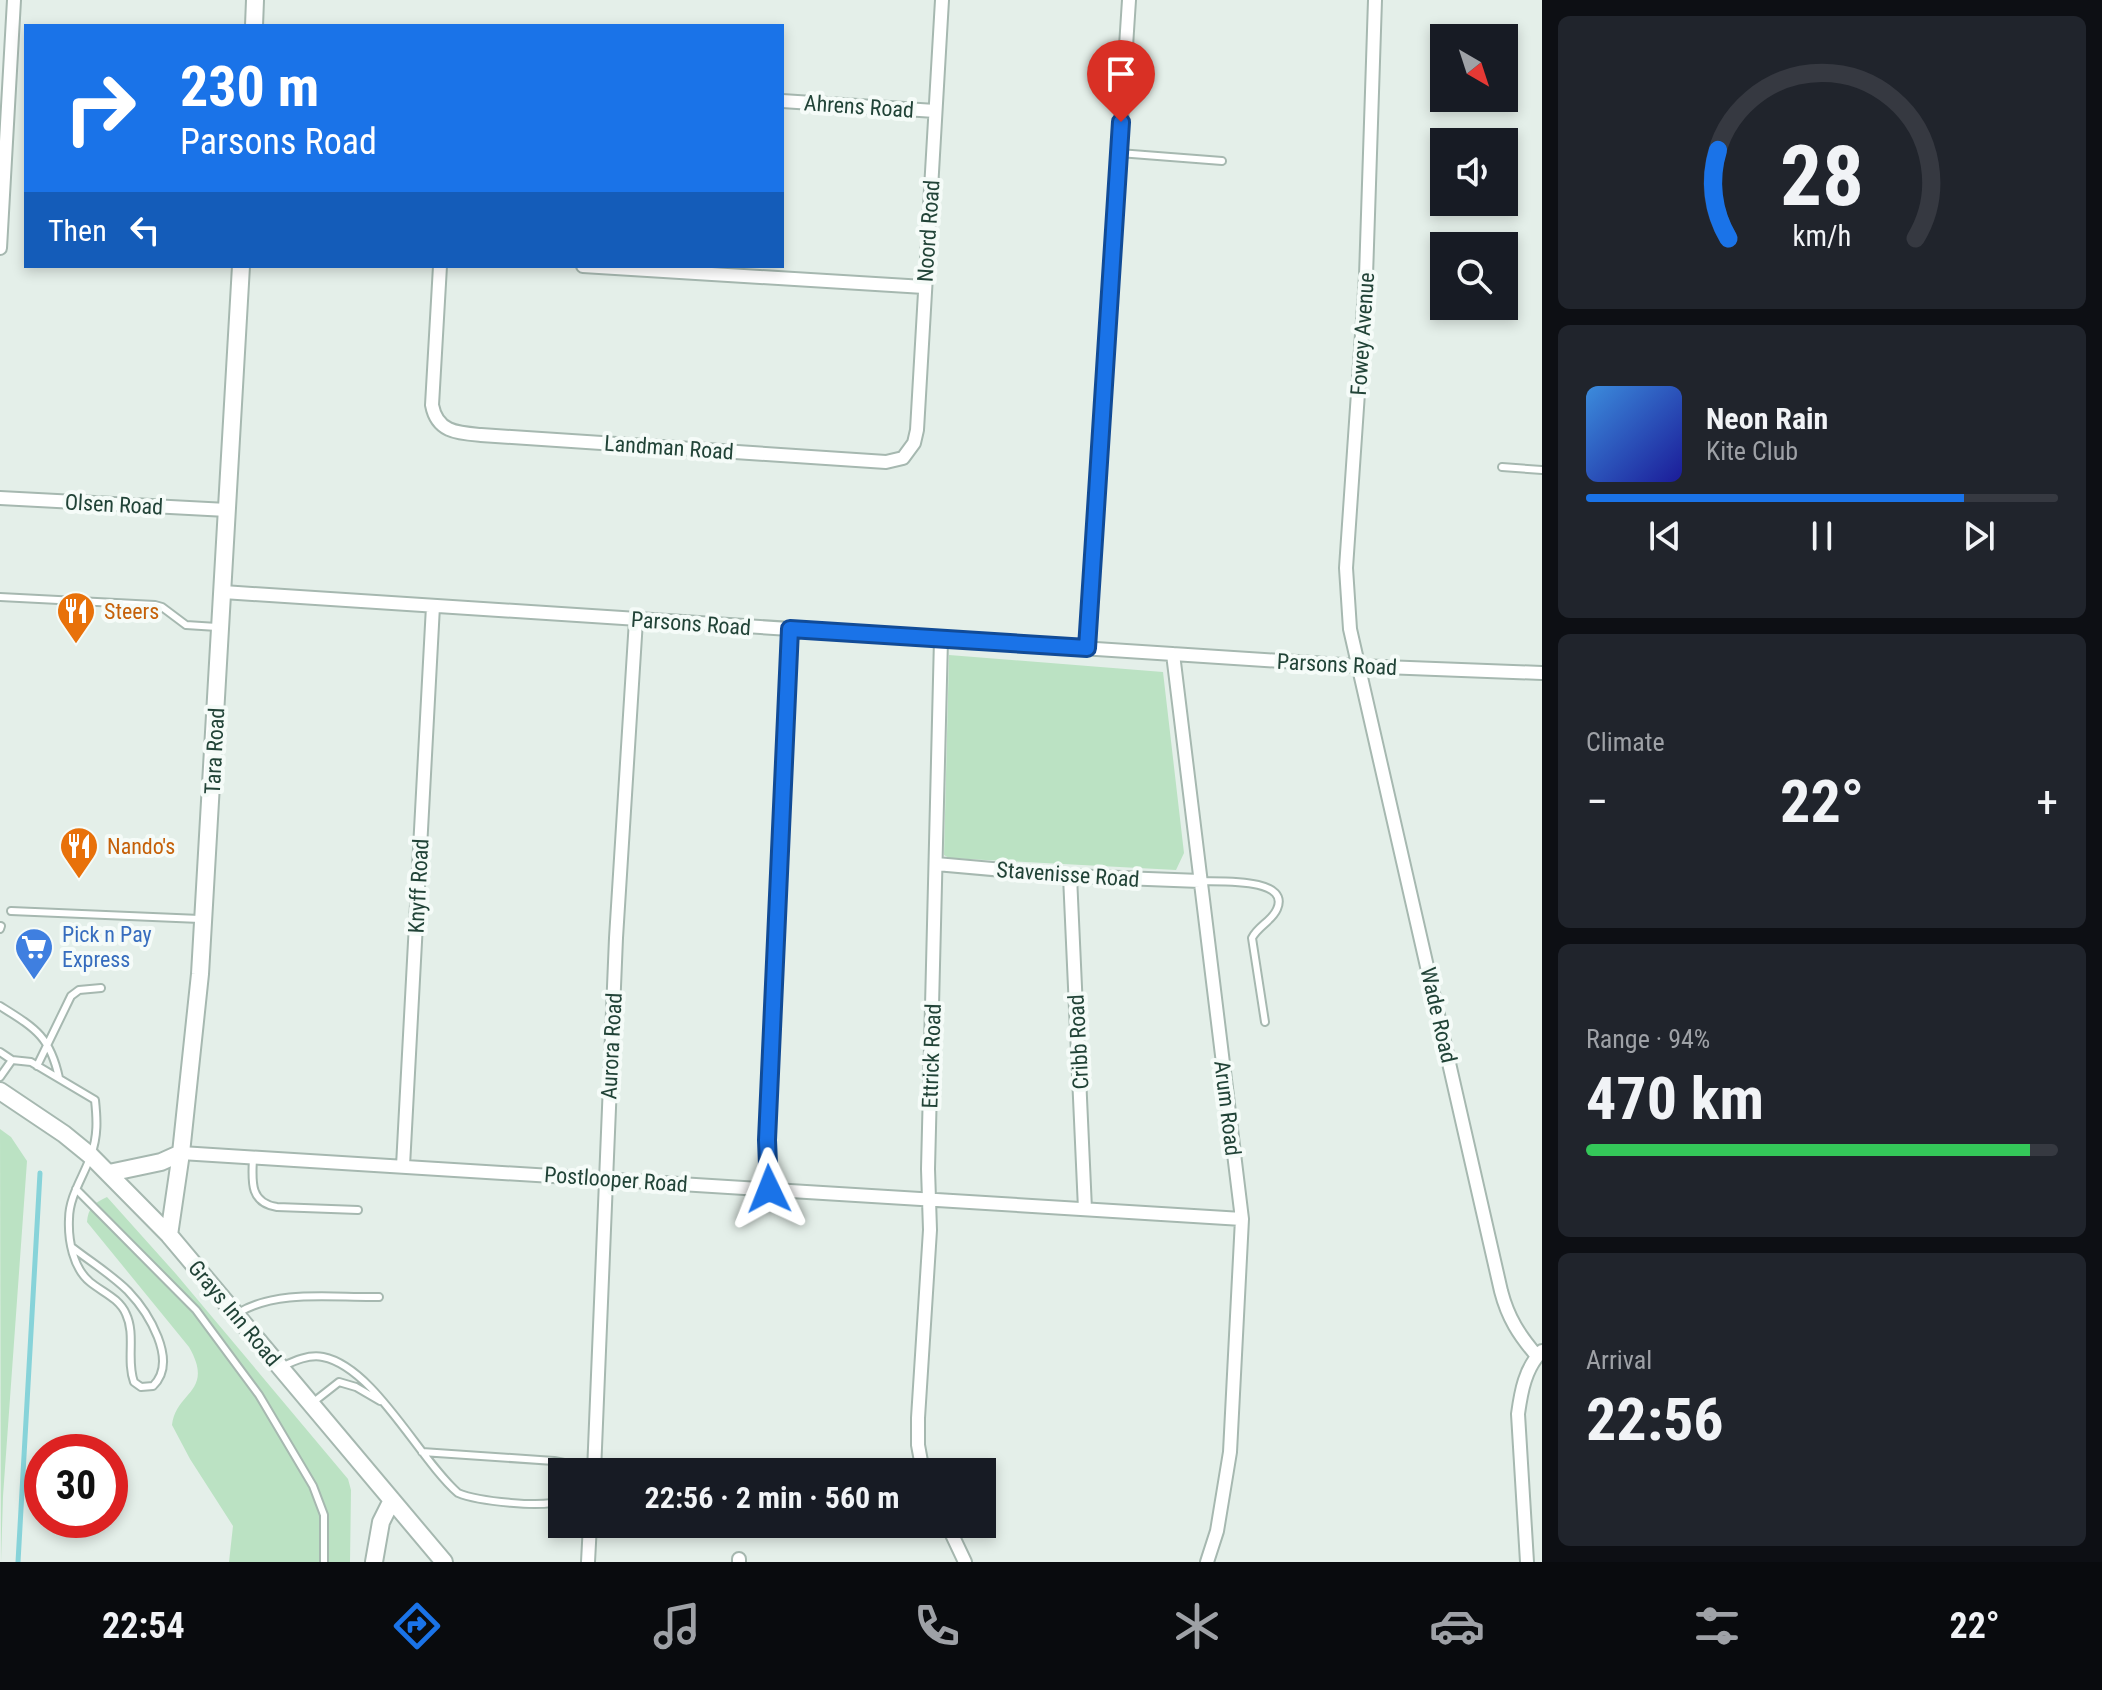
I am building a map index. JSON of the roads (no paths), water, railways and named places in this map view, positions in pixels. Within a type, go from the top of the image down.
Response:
[{"type":"street","points":[[0,248],[14,0]]},
{"type":"street","points":[[254,24],[255,0]]},
{"type":"street","name":"Noord Road","points":[[903,458],[914,443],[917,430],[942,0]]},
{"type":"street","points":[[1087,648],[1129,0]]},
{"type":"street","name":"Fowey Avenue","points":[[1358,666],[1350,629],[1346,568],[1366,276],[1375,0]]},
{"type":"street","name":"Ahrens Road","points":[[784,101],[935,111]]},
{"type":"street","name":"Tara Road","points":[[169,1235],[181,1153],[204,919],[241,268]]},
{"type":"street","name":"Landman Road","points":[[440,268],[432,405],[438,423],[453,431],[886,462],[903,458]]},
{"type":"street","points":[[615,268],[924,287]]},
{"type":"street","name":"Olsen Road","points":[[0,498],[227,510]]},
{"type":"street","name":"Parsons Road","points":[[223,592],[1358,666],[1542,673]]},
{"type":"street","name":"Knyff Road","points":[[403,1166],[433,606]]},
{"type":"street","name":"Aurora Road","points":[[595,1458],[616,938],[636,620]]},
{"type":"street","points":[[769,1189],[767,1140],[790,629]]},
{"type":"street","name":"Ettrick Road","points":[[920,1458],[918,1418],[930,1230],[928,1198],[941,639]]},
{"type":"street","name":"Arum Road","points":[[1173,654],[1242,1219],[1230,1452],[1217,1531],[1207,1562]]},
{"type":"street","name":"Wade Road","points":[[1358,666],[1501,1291],[1518,1334],[1540,1354]]},
{"type":"street","name":"Stavenisse Road","points":[[936,864],[1070,876],[1200,881]]},
{"type":"street","name":"Cribb Road","points":[[1070,876],[1085,1209]]},
{"type":"street","name":"Grays Inn Road","points":[[0,1091],[91,1156],[169,1235],[444,1562]]},
{"type":"street","points":[[109,1173],[161,1162],[181,1153]]},
{"type":"street","name":"Postlooper Road","points":[[181,1153],[1242,1219]]},
{"type":"street","points":[[1527,1562],[1518,1414],[1521,1392],[1540,1354]]},
{"type":"street","points":[[374,1562],[381,1522],[392,1500]]},
{"type":"street","points":[[588,1562],[589,1538]]},
{"type":"street","points":[[954,1538],[965,1562]]},
{"type":"lane","points":[[1119,153],[1222,161]]},
{"type":"lane","points":[[1502,467],[1542,470]]},
{"type":"lane","points":[[0,597],[155,605],[186,625],[221,628]]},
{"type":"lane","points":[[1200,881],[1264,885],[1277,894],[1279,901],[1275,913],[1252,938],[1265,1022]]},
{"type":"lane","points":[[11,911],[204,919]]},
{"type":"lane","points":[[37,1066],[74,993],[101,988]]},
{"type":"lane","points":[[0,1006],[49,1043],[59,1078]]},
{"type":"lane","points":[[0,1052],[12,1060],[27,1061],[37,1066],[95,1100],[96,1136],[68,1217],[73,1248],[77,1266],[83,1274],[118,1302],[126,1313],[134,1382],[141,1387],[153,1386],[163,1375],[164,1363],[159,1342],[142,1308],[126,1289],[73,1248]]},
{"type":"lane","points":[[0,1077],[12,1060]]},
{"type":"lane","points":[[253,1158],[253,1190],[265,1205],[358,1210]]},
{"type":"lane","points":[[76,1189],[196,1310],[259,1395],[313,1486],[324,1515],[324,1562]]},
{"type":"lane","points":[[236,1314],[255,1304],[282,1297],[379,1297]]},
{"type":"lane","points":[[281,1367],[297,1360],[325,1357],[364,1380],[450,1486],[465,1496],[548,1504]]},
{"type":"lane","points":[[311,1404],[339,1382],[356,1387],[383,1403]]},
{"type":"lane","points":[[422,1452],[548,1461]]},
{"type":"waterway","points":[[18,1562],[40,1173]]},
{"type":"place","name":"Steers","points":[[76,645]]},
{"type":"place","name":"Nando's","points":[[79,880]]},
{"type":"place","name":"Pick n Pay Express","points":[[34,981]]}]
